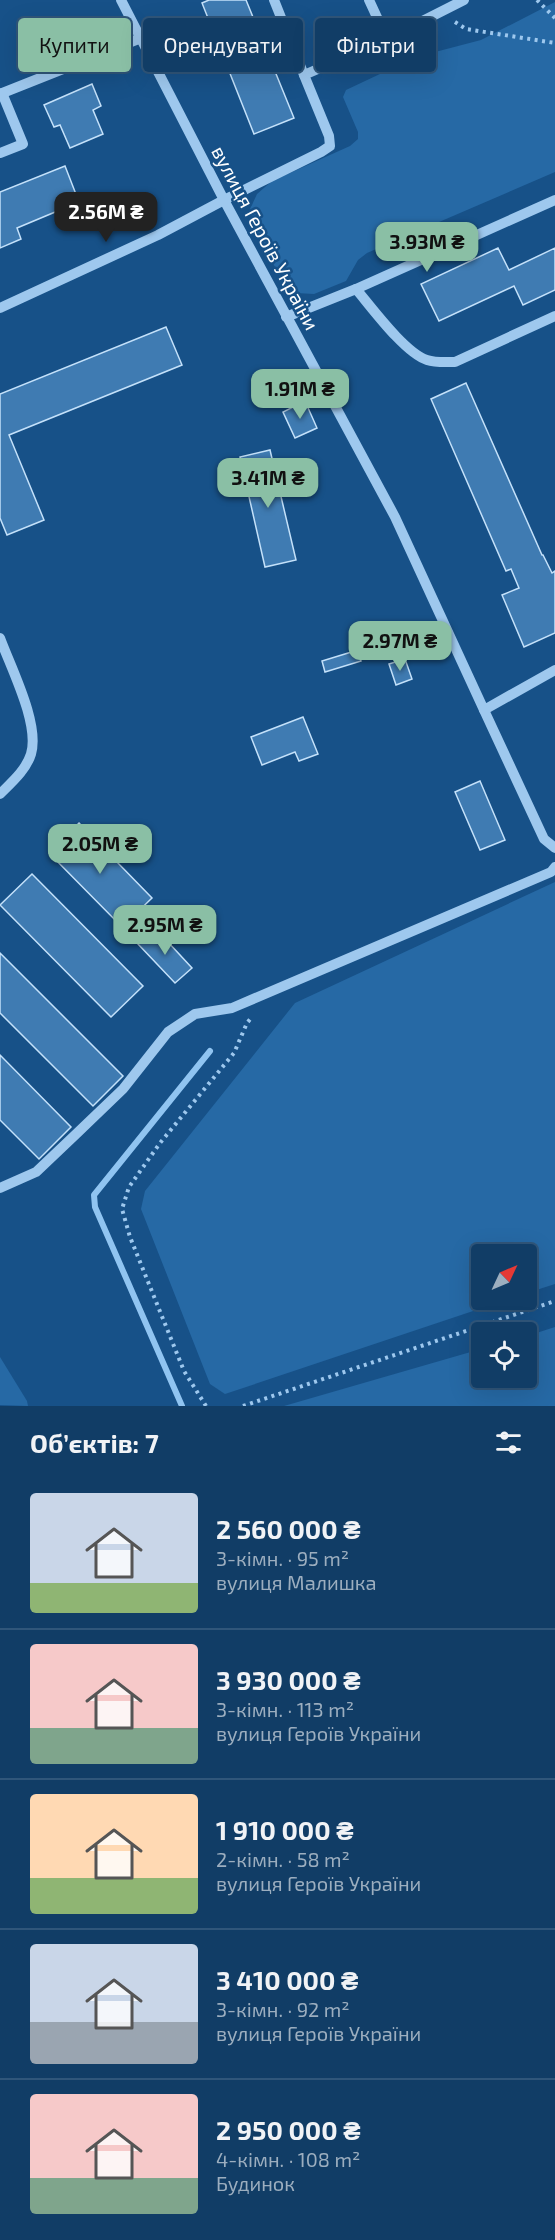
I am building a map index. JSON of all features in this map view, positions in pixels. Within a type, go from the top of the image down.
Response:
[{"type":"street","name":"вулиця Героїв України","points":[[121,0],[286,317],[395,517],[544,839],[555,848]]},
{"type":"street","points":[[0,308],[158,235],[330,146],[329,136],[274,0]]},
{"type":"street","points":[[369,0],[377,18]]},
{"type":"street","points":[[429,18],[464,0]]},
{"type":"street","points":[[0,153],[23,144],[1,93],[141,38]]},
{"type":"street","points":[[304,75],[315,70]]},
{"type":"street","points":[[286,317],[356,289],[555,200]]},
{"type":"street","points":[[356,289],[411,351],[425,360],[439,363],[455,362],[555,316]]},
{"type":"street","points":[[0,638],[29,715],[33,735],[31,754],[20,774],[0,794]]},
{"type":"street","points":[[484,710],[555,670]]},
{"type":"street","points":[[0,1188],[36,1172],[123,1089],[168,1032],[195,1014],[232,1008],[551,872],[555,867]]},
{"type":"path","points":[[537,0],[555,18]]},
{"type":"path","points":[[439,13],[466,29],[555,43]]},
{"type":"path","points":[[206,1406],[184,1371],[130,1237],[122,1209],[129,1187],[160,1143],[234,1053],[246,1023],[253,1016]]},
{"type":"path","points":[[243,1406],[555,1301]]},
{"type":"shaded area","points":[[555,2],[555,172],[367,253],[358,260],[346,281],[314,294],[296,293],[283,282],[257,233],[250,209],[257,194],[272,181],[350,146],[358,139],[358,132],[343,97],[346,90],[384,72],[436,72],[436,52],[481,40]]},
{"type":"shaded area","points":[[555,882],[555,1284],[537,1290],[537,1244],[471,1244],[471,1310],[476,1310],[225,1394],[210,1384],[141,1209],[145,1191],[295,1003]]},
{"type":"shaded area","points":[[555,1327],[555,1406],[284,1406],[471,1352],[471,1388],[537,1388],[537,1333]]},
{"type":"shaded area","points":[[0,1357],[27,1401],[28,1406],[0,1405]]},
{"type":"building","points":[[209,0],[246,0],[253,18],[208,18],[202,3]]},
{"type":"building","points":[[229,72],[275,72],[294,118],[254,134]]},
{"type":"building","points":[[92,84],[101,106],[93,110],[103,134],[70,148],[60,125],[54,127],[44,105]]},
{"type":"building","points":[[65,166],[79,202],[17,228],[21,239],[0,248],[0,192]]},
{"type":"building","points":[[498,248],[509,270],[555,248],[555,290],[523,305],[514,286],[439,321],[421,284]]},
{"type":"building","points":[[166,327],[182,365],[9,435],[44,520],[7,535],[0,518],[0,394]]},
{"type":"building","points":[[466,383],[542,555],[552,573],[555,571],[555,633],[524,647],[502,595],[519,588],[511,569],[506,571],[431,399]]},
{"type":"building","points":[[305,401],[317,428],[295,438],[283,412]]},
{"type":"building","points":[[270,450],[296,560],[265,567],[240,457]]},
{"type":"building","points":[[358,650],[361,661],[325,672],[322,661]]},
{"type":"building","points":[[405,659],[412,679],[396,685],[389,664]]},
{"type":"building","points":[[303,717],[318,754],[299,761],[295,752],[262,765],[251,737]]},
{"type":"building","points":[[480,781],[505,840],[480,850],[455,792]]},
{"type":"building","points":[[79,823],[152,898],[122,927],[49,853]]},
{"type":"building","points":[[32,874],[143,986],[111,1017],[0,905]]},
{"type":"building","points":[[155,928],[192,968],[175,983],[138,944]]},
{"type":"building","points":[[0,953],[123,1076],[93,1106],[0,1013]]},
{"type":"building","points":[[0,1055],[71,1127],[39,1159],[0,1120]]},
{"type":"waterway","points":[[182,1406],[95,1207],[94,1195],[210,1051]]}]
